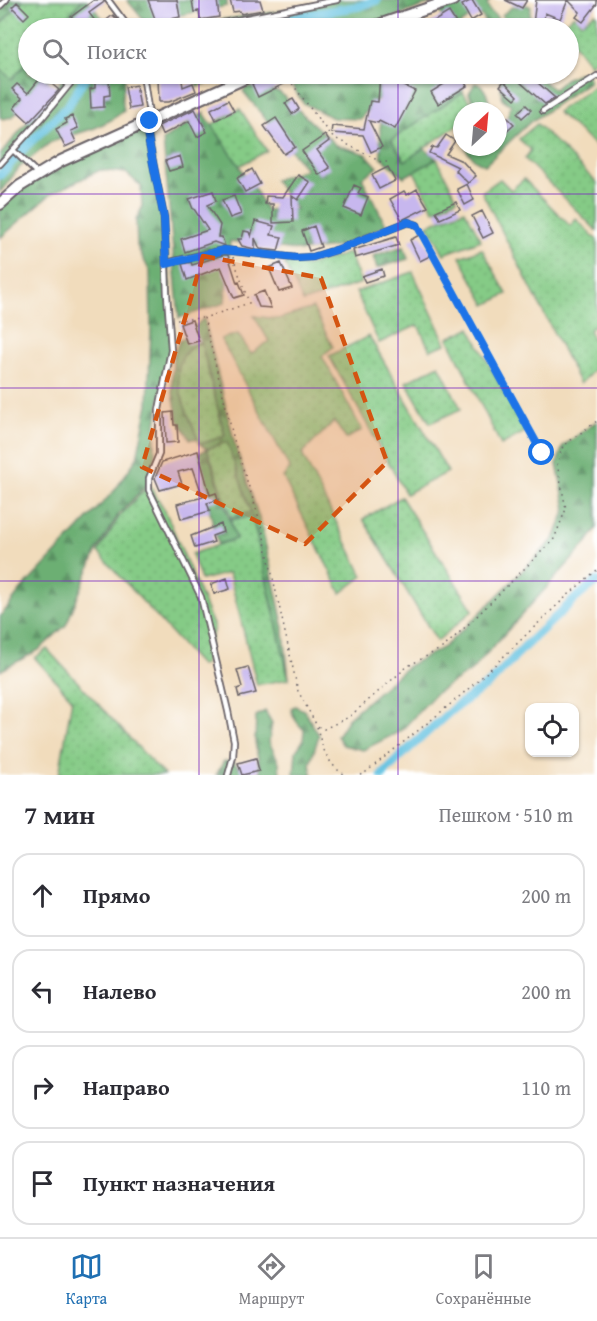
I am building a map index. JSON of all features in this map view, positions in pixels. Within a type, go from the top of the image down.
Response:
[{"type":"street","points":[[400,18],[453,0]]},
{"type":"street","points":[[0,204],[20,186],[61,161],[232,84]]},
{"type":"lane","points":[[0,6],[6,0]]},
{"type":"lane","points":[[108,0],[122,18]]},
{"type":"lane","points":[[248,18],[337,0]]},
{"type":"lane","points":[[543,111],[597,76]]},
{"type":"lane","points":[[0,164],[16,152],[70,84]]},
{"type":"lane","points":[[144,84],[147,122],[164,218],[171,359],[160,402],[159,454],[149,477],[149,490],[201,597],[234,741],[228,775]]},
{"type":"lane","points":[[16,152],[38,174]]},
{"type":"lane","points":[[166,264],[216,251],[305,258],[339,249],[408,222],[417,225]]},
{"type":"path","points":[[292,84],[331,136],[381,162],[389,162]]},
{"type":"path","points":[[417,225],[542,453],[559,458]]},
{"type":"path","points":[[170,321],[204,318],[249,303],[231,251]]},
{"type":"path","points":[[204,318],[235,444],[261,524],[298,691],[317,726],[320,741],[327,756],[337,771],[346,775]]},
{"type":"path","points":[[317,726],[324,729],[349,717],[408,666],[444,647],[554,539],[566,509],[557,464],[563,446],[597,421]]},
{"type":"path","points":[[360,775],[484,674],[597,570]]},
{"type":"highlighted area","points":[[203,256],[321,278],[387,462],[305,544],[142,467]]},
{"type":"green space","points":[[0,0],[23,0],[0,25]]},
{"type":"green space","points":[[23,0],[82,0],[66,18],[18,18],[18,73],[12,80],[0,69],[0,25]]},
{"type":"green space","points":[[82,0],[87,0],[102,18],[66,18]]},
{"type":"green space","points":[[127,0],[227,0],[227,6],[166,18],[142,18]]},
{"type":"green space","points":[[329,0],[440,0],[390,18],[232,18],[288,10]]},
{"type":"green space","points":[[456,0],[490,0],[487,4],[497,18],[483,18],[475,14],[469,18],[444,18],[440,12],[443,7]]},
{"type":"green space","points":[[527,5],[531,7],[529,18],[503,18],[502,15],[512,7]]},
{"type":"green space","points":[[595,13],[597,15],[597,59],[590,65],[579,51],[579,21],[581,23]]},
{"type":"green space","points":[[0,69],[12,79],[18,72],[18,84],[43,84],[12,117],[3,119],[0,117]]},
{"type":"green space","points":[[579,73],[587,74],[590,81],[528,124],[507,144],[507,118],[511,105],[502,99],[501,84],[546,84],[554,89],[560,84],[579,84]]},
{"type":"green space","points":[[59,84],[124,84],[122,98],[124,111],[95,128],[51,142],[20,167],[0,192],[0,155]]},
{"type":"green space","points":[[291,84],[378,84],[379,97],[360,119],[333,118],[303,103]]},
{"type":"green space","points":[[389,84],[462,84],[463,92],[391,140],[405,161],[424,148],[437,159],[404,177],[381,157],[380,128]]},
{"type":"green space","points":[[474,84],[477,84],[485,90],[489,102],[472,102],[469,93]]},
{"type":"green space","points":[[597,84],[597,147],[557,112]]},
{"type":"green space","points":[[247,87],[279,92],[336,145],[366,154],[378,167],[362,178],[386,225],[341,246],[302,251],[230,241],[225,303],[179,318],[163,140],[204,113],[256,191],[266,210],[296,209],[274,180],[306,169],[243,91]]},
{"type":"green space","points":[[463,92],[470,102],[453,102],[453,128],[405,161],[391,140]]},
{"type":"green space","points":[[240,109],[267,151],[239,166],[211,125]]},
{"type":"green space","points":[[149,119],[168,250],[173,341],[161,393],[155,431],[155,459],[149,482],[118,515],[97,550],[66,625],[39,650],[0,671],[0,617],[21,590],[115,490],[137,458],[148,404],[151,329],[150,272],[137,246],[136,220],[142,208],[141,186],[126,173],[100,170],[51,194],[0,238],[0,201]]},
{"type":"green space","points":[[537,124],[597,183],[597,231],[525,159],[531,150],[519,139]]},
{"type":"green space","points":[[471,156],[494,156],[485,165]]},
{"type":"green space","points":[[437,159],[457,199],[434,211],[414,171]]},
{"type":"green space","points":[[500,179],[511,190],[524,179],[570,226],[576,219],[597,240],[597,323],[589,330],[597,346],[597,367],[580,384],[482,192]]},
{"type":"green space","points":[[465,210],[481,240],[444,254],[428,225]]},
{"type":"green space","points":[[404,246],[408,259],[377,268],[373,256]]},
{"type":"green space","points":[[482,249],[507,294],[486,305],[460,257]]},
{"type":"green space","points":[[349,253],[361,283],[303,302],[284,262],[307,266]]},
{"type":"green space","points":[[413,272],[446,344],[430,350],[418,325],[379,343],[356,292]]},
{"type":"green space","points":[[313,308],[333,347],[322,356],[362,430],[346,439],[334,421],[302,454],[363,576],[341,593],[283,477],[290,469],[221,339],[238,334],[251,354],[269,341],[254,316],[278,319]]},
{"type":"green space","points":[[204,318],[235,444],[261,524],[283,624],[289,679],[252,516],[231,520],[231,517],[251,512],[227,442],[207,449],[200,444],[225,436],[201,342],[188,350],[181,360],[178,373],[183,400],[198,439],[190,439],[178,420],[172,388],[173,357],[179,342]]},
{"type":"green space","points":[[470,328],[525,432],[501,445],[448,338]]},
{"type":"green space","points":[[369,336],[448,472],[406,494],[329,356]]},
{"type":"green space","points":[[201,342],[225,437],[200,444],[183,403],[178,374],[181,361],[188,350]]},
{"type":"green space","points":[[439,365],[461,409],[430,423],[406,382]]},
{"type":"green space","points":[[597,421],[597,528],[585,545],[471,671],[436,693],[401,731],[363,750],[343,745],[337,736],[349,717],[408,666],[444,647],[554,539],[566,509],[557,464],[563,446]]},
{"type":"green space","points":[[228,442],[251,512],[231,517],[207,448]]},
{"type":"green space","points":[[207,449],[236,539],[218,544],[196,455]]},
{"type":"green space","points":[[149,485],[165,510],[214,627],[205,664],[201,666],[98,552],[119,517]]},
{"type":"green space","points":[[401,497],[473,610],[437,641],[363,519]]},
{"type":"green space","points":[[252,516],[289,679],[257,685],[229,573],[201,580],[192,554],[235,539],[231,520]]},
{"type":"green space","points":[[47,649],[164,775],[59,775],[72,699],[35,658]]},
{"type":"green space","points":[[295,706],[304,710],[319,735],[310,764],[312,775],[294,775],[296,751],[303,741],[304,730],[293,715],[291,708]]},
{"type":"green space","points":[[265,711],[272,723],[269,742],[279,762],[280,775],[261,775],[255,742],[256,716]]},
{"type":"green space","points":[[224,761],[233,762],[247,775],[216,775]]},
{"type":"building","points":[[94,0],[104,0],[89,13],[93,18],[71,17]]},
{"type":"building","points":[[148,0],[177,0],[180,17],[155,18]]},
{"type":"building","points":[[192,0],[217,0],[219,17],[200,18],[199,11],[194,12]]},
{"type":"building","points":[[230,0],[260,0],[263,10],[241,14],[240,11],[233,12]]},
{"type":"building","points":[[472,0],[481,15],[469,18],[462,5]]},
{"type":"building","points":[[505,0],[527,0],[522,8]]},
{"type":"building","points":[[536,0],[568,0],[560,18],[545,13],[544,18],[534,18]]},
{"type":"building","points":[[568,0],[597,0],[597,4],[583,22],[576,17],[580,12]]},
{"type":"building","points":[[17,2],[29,14],[23,18],[12,7]]},
{"type":"building","points":[[449,12],[453,18],[439,18]]},
{"type":"building","points":[[17,84],[28,93],[35,84],[52,84],[59,90],[29,122],[14,108],[22,98],[12,89]]},
{"type":"building","points":[[95,84],[109,84],[110,95],[104,96],[104,107],[91,108],[90,89],[95,88]]},
{"type":"building","points":[[158,84],[183,84],[183,87],[193,84],[196,91],[169,102],[159,102]]},
{"type":"building","points":[[252,84],[284,84],[258,97]]},
{"type":"building","points":[[379,84],[405,84],[404,86],[415,91],[395,129],[379,121],[378,123],[369,121],[382,147],[371,152],[363,135],[331,133],[332,126],[364,129],[370,101],[378,102]]},
{"type":"building","points":[[444,84],[466,84],[467,86],[438,104],[431,92]]},
{"type":"building","points":[[507,84],[518,96],[515,99],[500,86]]},
{"type":"building","points":[[522,84],[539,84],[555,98],[545,104]]},
{"type":"building","points":[[136,85],[140,107],[129,109],[125,87]]},
{"type":"building","points":[[293,99],[299,109],[292,114],[285,103]]},
{"type":"building","points":[[228,100],[234,111],[216,120],[211,109]]},
{"type":"building","points":[[526,105],[531,110],[522,118],[517,113]]},
{"type":"building","points":[[195,109],[207,132],[197,137],[189,121],[162,135],[158,126]]},
{"type":"building","points":[[72,116],[78,128],[71,131],[76,142],[65,147],[56,129],[67,123],[65,119]]},
{"type":"building","points":[[507,117],[514,124],[507,130]]},
{"type":"building","points":[[276,118],[295,147],[284,154],[264,126]]},
{"type":"building","points":[[325,135],[329,141],[317,150],[330,168],[319,175],[302,151]]},
{"type":"building","points":[[446,135],[453,140],[453,144],[446,154],[462,161],[476,176],[468,183],[455,170],[458,167],[429,153],[432,147],[437,148]]},
{"type":"building","points":[[180,156],[183,167],[169,171],[165,161]]},
{"type":"building","points":[[388,167],[395,181],[379,189],[372,175]]},
{"type":"building","points":[[252,169],[260,184],[245,192],[237,178]]},
{"type":"building","points":[[298,175],[310,182],[298,200],[292,196],[293,222],[273,223],[273,204],[265,204],[266,196],[283,197]]},
{"type":"building","points":[[467,184],[474,200],[465,205],[457,189]]},
{"type":"building","points":[[354,185],[361,188],[358,193],[368,197],[361,215],[344,208]]},
{"type":"building","points":[[417,189],[428,207],[402,220],[390,199],[404,191],[407,195]]},
{"type":"building","points":[[213,191],[216,201],[207,205],[220,225],[218,237],[222,237],[225,246],[214,242],[185,252],[181,239],[208,230],[193,209],[189,199]]},
{"type":"building","points":[[234,196],[241,214],[230,218],[222,200]]},
{"type":"building","points":[[456,202],[460,210],[440,219],[436,211]]},
{"type":"building","points":[[482,211],[493,233],[483,238],[472,216]]},
{"type":"building","points":[[255,221],[274,226],[271,235],[282,237],[278,251],[260,249],[255,238],[255,249],[242,246],[238,239],[242,239],[244,231],[249,232],[251,237]]},
{"type":"building","points":[[314,226],[321,247],[309,251],[302,231]]},
{"type":"building","points":[[421,234],[432,255],[420,261],[410,240]]},
{"type":"building","points":[[396,237],[399,245],[355,258],[353,250]]},
{"type":"building","points":[[228,255],[237,283],[239,282],[244,295],[234,298],[221,267],[187,280],[182,264],[191,262],[192,265]]},
{"type":"building","points":[[281,263],[292,288],[279,292],[269,268]]},
{"type":"building","points":[[382,269],[384,276],[365,282],[362,276]]},
{"type":"building","points":[[264,291],[271,308],[259,307],[254,295]]},
{"type":"building","points":[[192,320],[199,341],[187,344],[180,324]]},
{"type":"building","points":[[173,412],[174,425],[177,425],[178,442],[166,443],[165,413]]},
{"type":"building","points":[[198,451],[210,495],[216,493],[218,500],[207,503],[210,511],[181,519],[177,504],[203,497],[193,468],[178,472],[182,484],[160,490],[155,478],[162,462]]},
{"type":"building","points":[[221,524],[223,532],[212,536],[214,542],[195,548],[191,536]]},
{"type":"building","points":[[227,578],[230,589],[214,594],[211,584]]},
{"type":"building","points":[[248,667],[256,693],[239,697],[237,689],[242,687],[237,670]]},
{"type":"building","points":[[256,758],[259,771],[242,775],[238,763]]},
{"type":"waterway","points":[[289,18],[360,6],[377,0]]},
{"type":"waterway","points":[[0,175],[27,145],[68,106],[81,84]]},
{"type":"waterway","points":[[382,775],[454,708],[491,682],[525,646],[597,581]]},
{"type":"route","points":[[150,121],[145,123],[164,218],[166,264],[224,250],[296,258],[313,257],[413,222],[417,225],[525,418],[542,453]]}]
